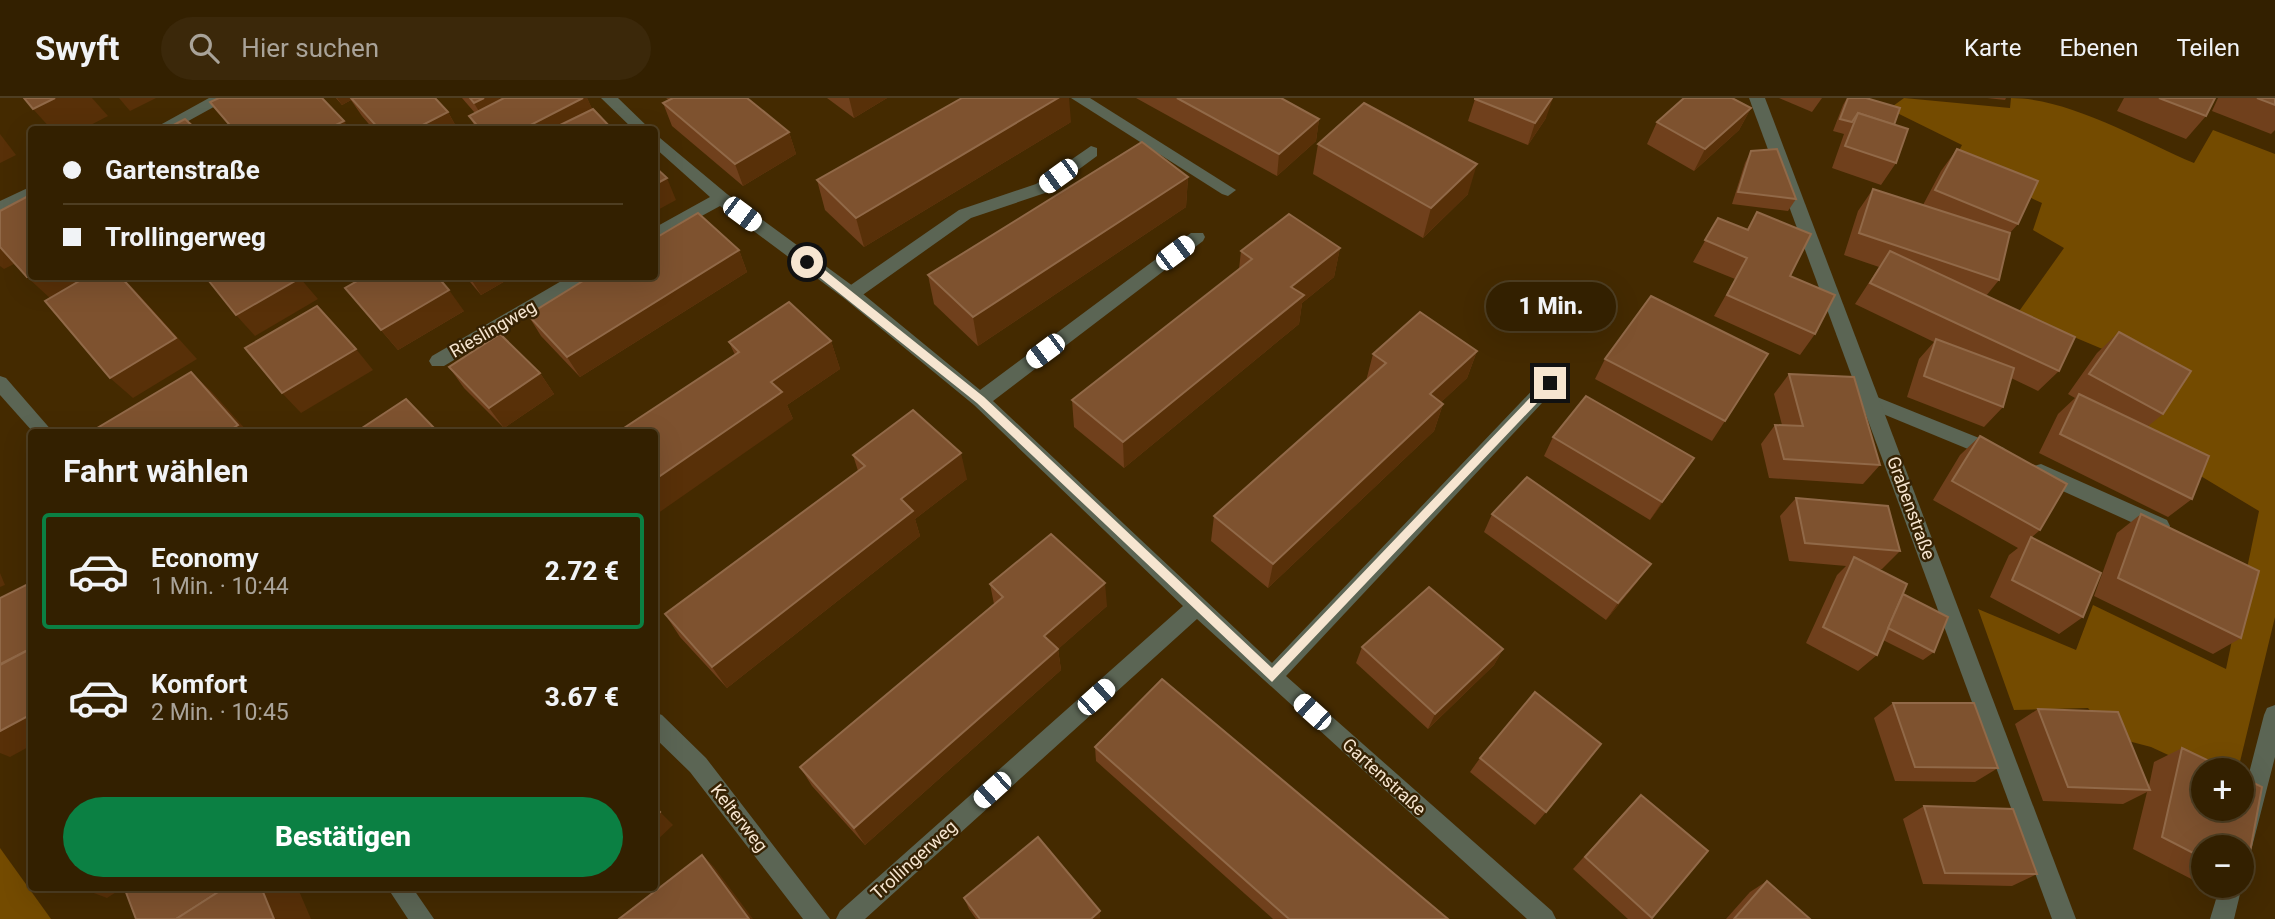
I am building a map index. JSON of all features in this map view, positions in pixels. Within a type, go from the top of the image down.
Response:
[{"type":"street","points":[[166,126],[222,98]]},
{"type":"street","points":[[610,98],[641,126]]},
{"type":"street","points":[[1079,98],[1228,190]]},
{"type":"street","name":"Grabenstraße","points":[[1757,98],[2064,919]]},
{"type":"street","name":"Gartenstraße","points":[[658,142],[721,198],[850,294],[980,400],[1272,677],[1530,914]]},
{"type":"street","points":[[850,294],[965,214],[1042,188],[1091,152]]},
{"type":"street","points":[[0,208],[28,194]]},
{"type":"street","points":[[658,234],[721,198]]},
{"type":"street","points":[[980,400],[1197,237]]},
{"type":"street","name":"Rieslingweg","points":[[438,361],[577,280]]},
{"type":"street","points":[[0,383],[41,429]]},
{"type":"street","points":[[1272,677],[1550,383]]},
{"type":"street","points":[[1872,402],[2022,464],[2182,536]]},
{"type":"street","name":"Trollingerweg","points":[[848,919],[1199,605]]},
{"type":"street","points":[[2244,835],[2275,715]]},
{"type":"street","name":"Kelterweg","points":[[658,726],[698,765],[818,919]]},
{"type":"street","points":[[401,891],[422,919]]},
{"type":"street","points":[[2222,919],[2228,898]]},
{"type":"shaded area","points":[[1904,98],[2010,108],[2011,98],[2033,100],[2104,122],[2194,163],[2213,130],[2275,154],[2275,617],[2241,758],[2191,758],[2191,765],[2151,747],[2113,737],[2088,708],[2014,710],[1978,609],[2076,650],[2093,605],[2226,669],[2259,511],[2144,442],[2162,374],[2062,332],[2010,324],[2064,248],[2033,230],[2042,203],[1953,162],[1962,145],[1889,109]]},
{"type":"shaded area","points":[[0,848],[28,887],[28,891],[31,891],[51,919],[0,919]]},
{"type":"building","points":[[24,98],[55,98],[33,109]]},
{"type":"building","points":[[219,98],[322,98],[344,121],[334,126],[231,126],[210,102]]},
{"type":"building","points":[[351,98],[435,98],[448,112],[421,126],[376,126]]},
{"type":"building","points":[[470,98],[484,98],[474,103]]},
{"type":"building","points":[[504,98],[583,98],[529,126],[478,126],[469,116]]},
{"type":"building","points":[[673,98],[747,98],[789,132],[735,164],[663,103]]},
{"type":"building","points":[[962,98],[1058,98],[856,218],[817,180]]},
{"type":"building","points":[[1177,98],[1281,98],[1319,119],[1279,154]]},
{"type":"building","points":[[1475,98],[1552,98],[1535,123]]},
{"type":"building","points":[[1684,98],[1732,98],[1751,108],[1705,149],[1657,122]]},
{"type":"building","points":[[1848,98],[1866,98],[1900,108],[1894,125],[1858,113],[1852,122],[1840,119]]},
{"type":"building","points":[[2159,98],[2215,98],[2206,116]]},
{"type":"building","points":[[2257,98],[2275,98],[2275,105]]},
{"type":"building","points":[[1364,103],[1477,164],[1431,208],[1318,144]]},
{"type":"building","points":[[593,109],[609,126],[558,126]]},
{"type":"building","points":[[1858,113],[1908,129],[1896,163],[1845,146]]},
{"type":"building","points":[[185,119],[193,126],[172,126]]},
{"type":"building","points":[[1142,142],[1188,177],[973,317],[928,275]]},
{"type":"building","points":[[1777,149],[1796,199],[1738,192],[1751,151]]},
{"type":"building","points":[[1957,149],[2038,181],[2018,224],[1935,190]]},
{"type":"building","points":[[658,170],[667,178],[658,183]]},
{"type":"building","points":[[1873,189],[2010,233],[1999,280],[1859,233]]},
{"type":"building","points":[[28,196],[28,277],[0,247],[0,211]]},
{"type":"building","points":[[1757,212],[1811,234],[1790,276],[1835,295],[1815,334],[1727,295],[1747,258],[1705,240],[1718,218],[1748,230]]},
{"type":"building","points":[[698,213],[739,250],[567,357],[528,315],[585,280],[658,280],[658,237]]},
{"type":"building","points":[[1289,214],[1340,248],[1291,287],[1304,295],[1123,442],[1072,400],[1252,259],[1241,251]]},
{"type":"building","points":[[1890,251],[2075,337],[2059,371],[1870,283]]},
{"type":"building","points":[[81,280],[124,280],[176,338],[110,378],[45,301]]},
{"type":"building","points":[[208,280],[297,280],[236,315]]},
{"type":"building","points":[[359,280],[440,280],[449,290],[381,330],[345,288]]},
{"type":"building","points":[[1651,296],[1768,354],[1725,421],[1605,359]]},
{"type":"building","points":[[789,302],[831,341],[771,382],[782,392],[658,477],[658,429],[623,429],[739,352],[729,342]]},
{"type":"building","points":[[317,306],[356,349],[282,393],[245,348]]},
{"type":"building","points":[[1420,312],[1477,351],[1430,394],[1443,404],[1273,564],[1214,516],[1386,363],[1373,354]]},
{"type":"building","points":[[2119,332],[2191,371],[2163,414],[2089,374]]},
{"type":"building","points":[[500,334],[540,373],[489,408],[449,367]]},
{"type":"building","points":[[1936,339],[2014,368],[2003,407],[1924,376]]},
{"type":"building","points":[[191,372],[238,425],[232,429],[96,429]]},
{"type":"building","points":[[1789,374],[1854,377],[1880,465],[1784,459],[1775,425],[1803,426]]},
{"type":"building","points":[[2079,394],[2209,456],[2192,499],[2060,434]]},
{"type":"building","points":[[1586,396],[1694,458],[1662,502],[1553,437]]},
{"type":"building","points":[[406,399],[435,429],[361,429]]},
{"type":"building","points":[[913,410],[961,453],[901,499],[913,511],[712,667],[665,614],[865,466],[853,455]]},
{"type":"building","points":[[1980,436],[2067,484],[2040,530],[1952,481]]},
{"type":"building","points":[[1527,477],[1651,564],[1618,603],[1492,514]]},
{"type":"building","points":[[1796,498],[1888,506],[1900,551],[1805,543]]},
{"type":"building","points":[[2141,514],[2259,571],[2241,638],[2118,578]]},
{"type":"building","points":[[1051,534],[1105,583],[1044,636],[1058,649],[854,828],[800,767],[1003,597],[990,584]]},
{"type":"building","points":[[2031,537],[2101,573],[2083,617],[2012,580]]},
{"type":"building","points":[[1854,557],[1907,584],[1877,655],[1823,627]]},
{"type":"building","points":[[28,584],[28,650],[0,664],[0,598]]},
{"type":"building","points":[[1429,587],[1503,649],[1435,714],[1362,647]]},
{"type":"building","points":[[1903,594],[1948,617],[1934,652],[1888,628]]},
{"type":"building","points":[[28,650],[28,716],[0,731],[0,665]]},
{"type":"building","points":[[1162,679],[1448,919],[1289,919],[1095,747]]},
{"type":"building","points":[[1535,692],[1601,744],[1546,812],[1480,758]]},
{"type":"building","points":[[1893,703],[1974,703],[1998,768],[1915,767]]},
{"type":"building","points":[[2038,709],[2118,712],[2150,790],[2068,787]]},
{"type":"building","points":[[2182,748],[2203,758],[2191,758],[2191,821],[2254,821],[2254,783],[2262,787],[2253,835],[2191,835],[2191,852],[2162,837]]},
{"type":"building","points":[[1641,795],[1708,851],[1652,918],[1585,857]]},
{"type":"building","points":[[1924,806],[2013,809],[2037,874],[1945,873]]},
{"type":"building","points":[[1038,837],[1100,911],[1091,919],[980,919],[964,898]]},
{"type":"building","points":[[702,855],[749,919],[619,919]]},
{"type":"building","points":[[1767,881],[1810,919],[1734,919]]},
{"type":"building","points":[[126,891],[220,891],[176,919],[136,919]]},
{"type":"building","points":[[220,891],[263,891],[274,919],[176,919]]},
{"type":"route","points":[[807,262],[980,400],[1272,677],[1550,383]]}]
